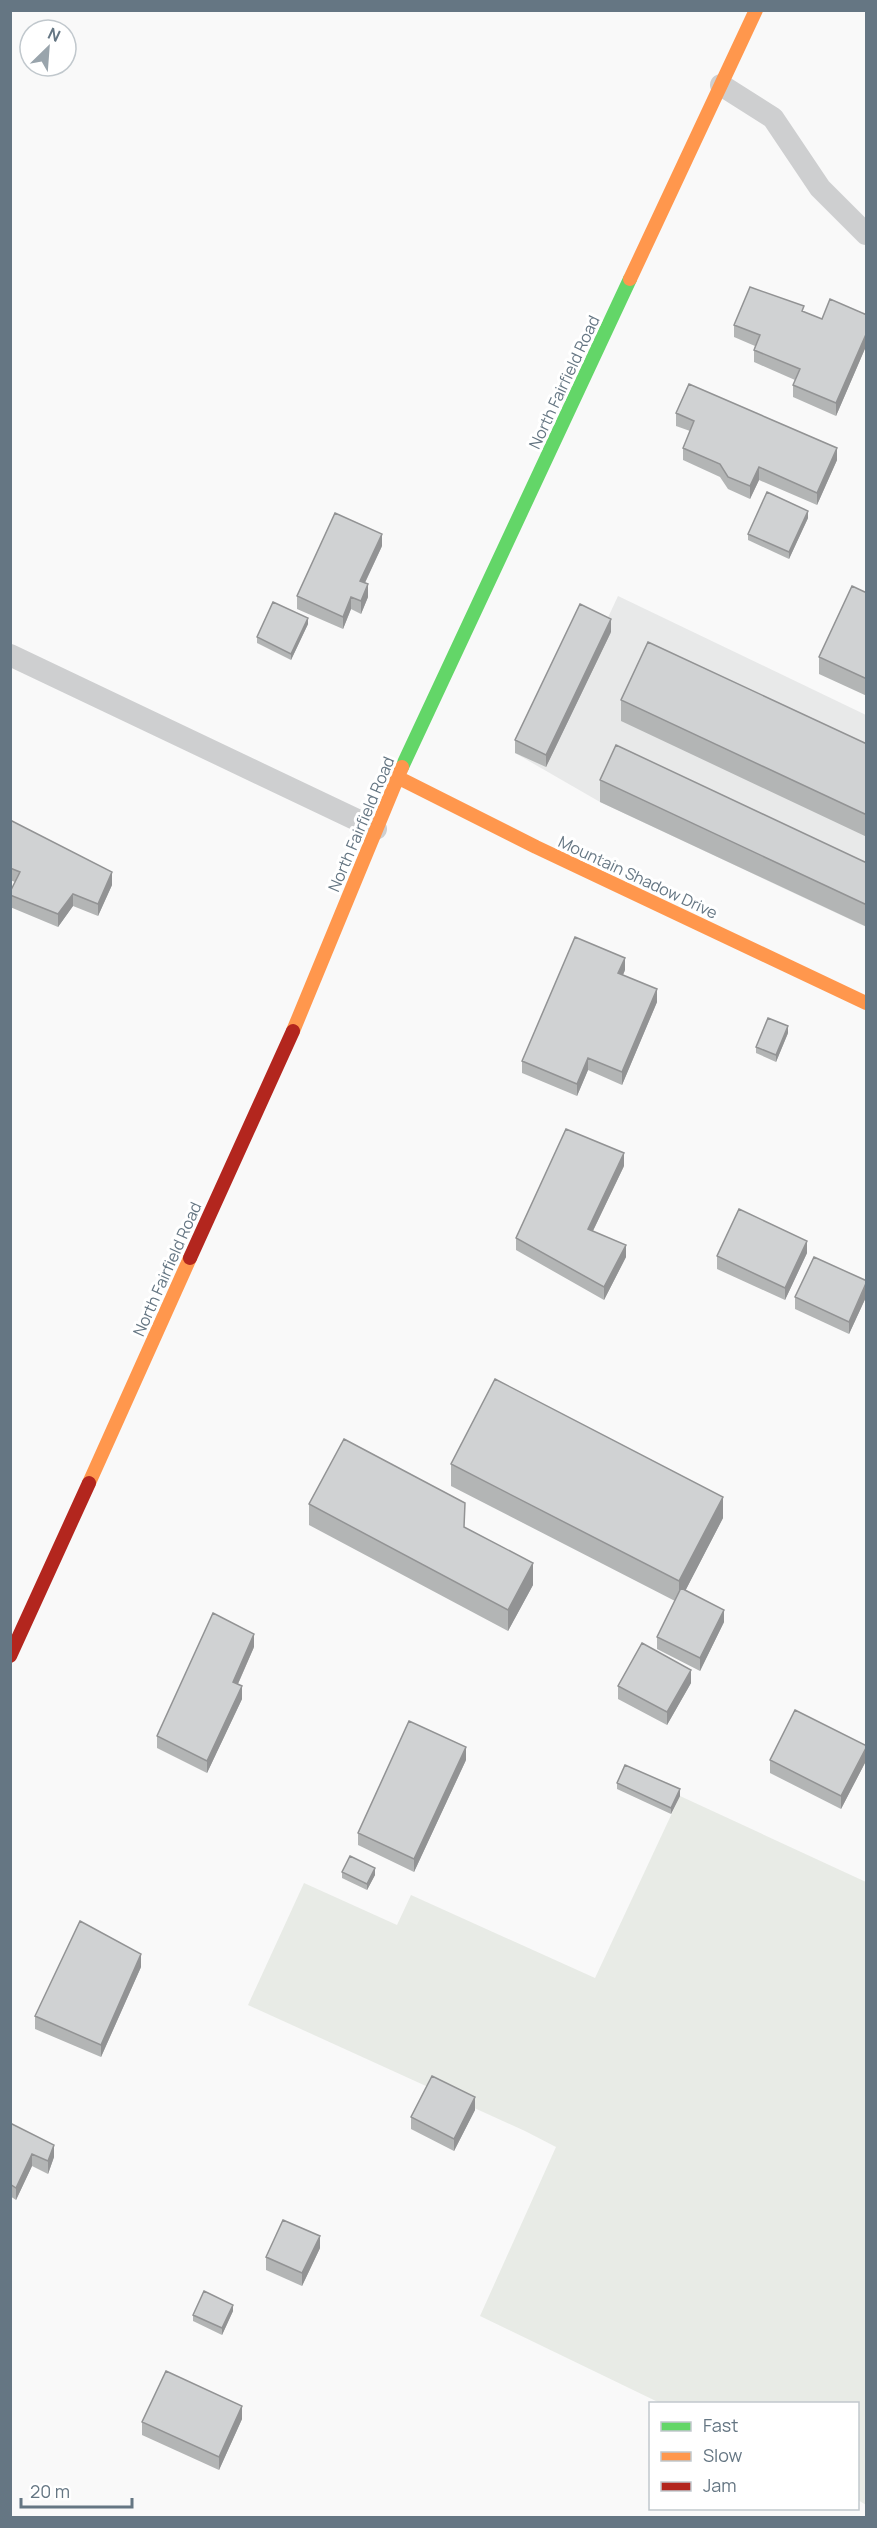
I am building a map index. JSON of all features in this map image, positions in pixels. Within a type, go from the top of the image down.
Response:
[{"type":"main road","name":"North Fairfield Road","points":[[10,1656],[293,1031],[397,777],[756,10]]},
{"type":"main road","name":"Mountain Shadow Drive","points":[[397,777],[536,848],[867,1003]]},
{"type":"lane","points":[[721,85],[773,118],[820,188],[867,234]]},
{"type":"lane","points":[[10,655],[376,829]]},
{"type":"shaded area","points":[[618,596],[866,715],[866,927],[600,802],[515,753],[580,616],[604,626]]},
{"type":"shaded area","points":[[680,1796],[866,1882],[866,2505],[859,2501],[859,2402],[658,2402],[480,2316],[556,2147],[248,2005],[304,1883],[397,1925],[411,1895],[595,1978]]},
{"type":"building","points":[[750,287],[804,306],[802,311],[822,319],[830,299],[867,315],[867,332],[836,403],[793,385],[800,369],[754,350],[760,335],[734,325]]},
{"type":"building","points":[[689,384],[837,448],[817,493],[759,467],[750,486],[728,477],[720,464],[683,448],[694,421],[676,413]]},
{"type":"building","points":[[767,492],[808,511],[789,552],[748,534]]},
{"type":"building","points":[[335,513],[382,534],[360,581],[368,584],[361,601],[351,597],[343,617],[297,596]]},
{"type":"building","points":[[852,586],[867,593],[867,679],[819,657]]},
{"type":"building","points":[[273,602],[308,618],[291,654],[257,637]]},
{"type":"building","points":[[580,604],[611,619],[546,755],[515,740]]},
{"type":"building","points":[[648,642],[867,744],[867,815],[621,700]]},
{"type":"building","points":[[616,745],[867,863],[867,905],[600,780]]},
{"type":"building","points":[[10,820],[112,872],[98,904],[73,894],[58,914],[10,895],[20,872],[10,868]]},
{"type":"building","points":[[575,937],[625,958],[618,973],[657,989],[622,1072],[588,1058],[577,1084],[522,1061]]},
{"type":"building","points":[[768,1018],[788,1026],[776,1055],[756,1047]]},
{"type":"building","points":[[566,1129],[624,1153],[588,1229],[626,1245],[604,1287],[516,1238]]},
{"type":"building","points":[[739,1209],[807,1241],[785,1288],[717,1256]]},
{"type":"building","points":[[814,1257],[867,1281],[849,1322],[795,1297]]},
{"type":"building","points":[[495,1379],[723,1497],[679,1581],[451,1464]]},
{"type":"building","points":[[344,1439],[465,1503],[464,1527],[533,1563],[508,1610],[309,1504]]},
{"type":"building","points":[[681,1588],[724,1610],[700,1658],[657,1637]]},
{"type":"building","points":[[213,1613],[254,1634],[233,1682],[242,1686],[207,1761],[157,1736]]},
{"type":"building","points":[[642,1643],[691,1670],[667,1712],[618,1686]]},
{"type":"building","points":[[795,1710],[867,1746],[841,1796],[770,1760]]},
{"type":"building","points":[[409,1721],[466,1747],[414,1859],[358,1833]]},
{"type":"building","points":[[625,1765],[680,1789],[671,1808],[617,1783]]},
{"type":"building","points":[[350,1856],[375,1868],[367,1884],[342,1872]]},
{"type":"building","points":[[80,1921],[141,1954],[101,2045],[35,2016]]},
{"type":"building","points":[[432,2076],[475,2097],[454,2139],[411,2117]]},
{"type":"building","points":[[10,2123],[54,2145],[48,2161],[32,2154],[16,2188],[10,2184]]},
{"type":"building","points":[[283,2220],[320,2236],[302,2273],[266,2257]]},
{"type":"building","points":[[204,2291],[233,2305],[222,2328],[193,2315]]},
{"type":"building","points":[[166,2371],[242,2406],[219,2457],[142,2422]]},
{"type":"traffic: fast","points":[[402,767],[630,279]]},
{"type":"traffic: slow","points":[[630,279],[756,10]]},
{"type":"traffic: slow","points":[[293,1031],[402,767]]},
{"type":"traffic: slow","points":[[397,777],[536,847],[866,1003]]},
{"type":"traffic: slow","points":[[89,1483],[190,1258]]},
{"type":"traffic: jam","points":[[190,1258],[293,1031]]},
{"type":"traffic: jam","points":[[10,1656],[89,1483]]}]
